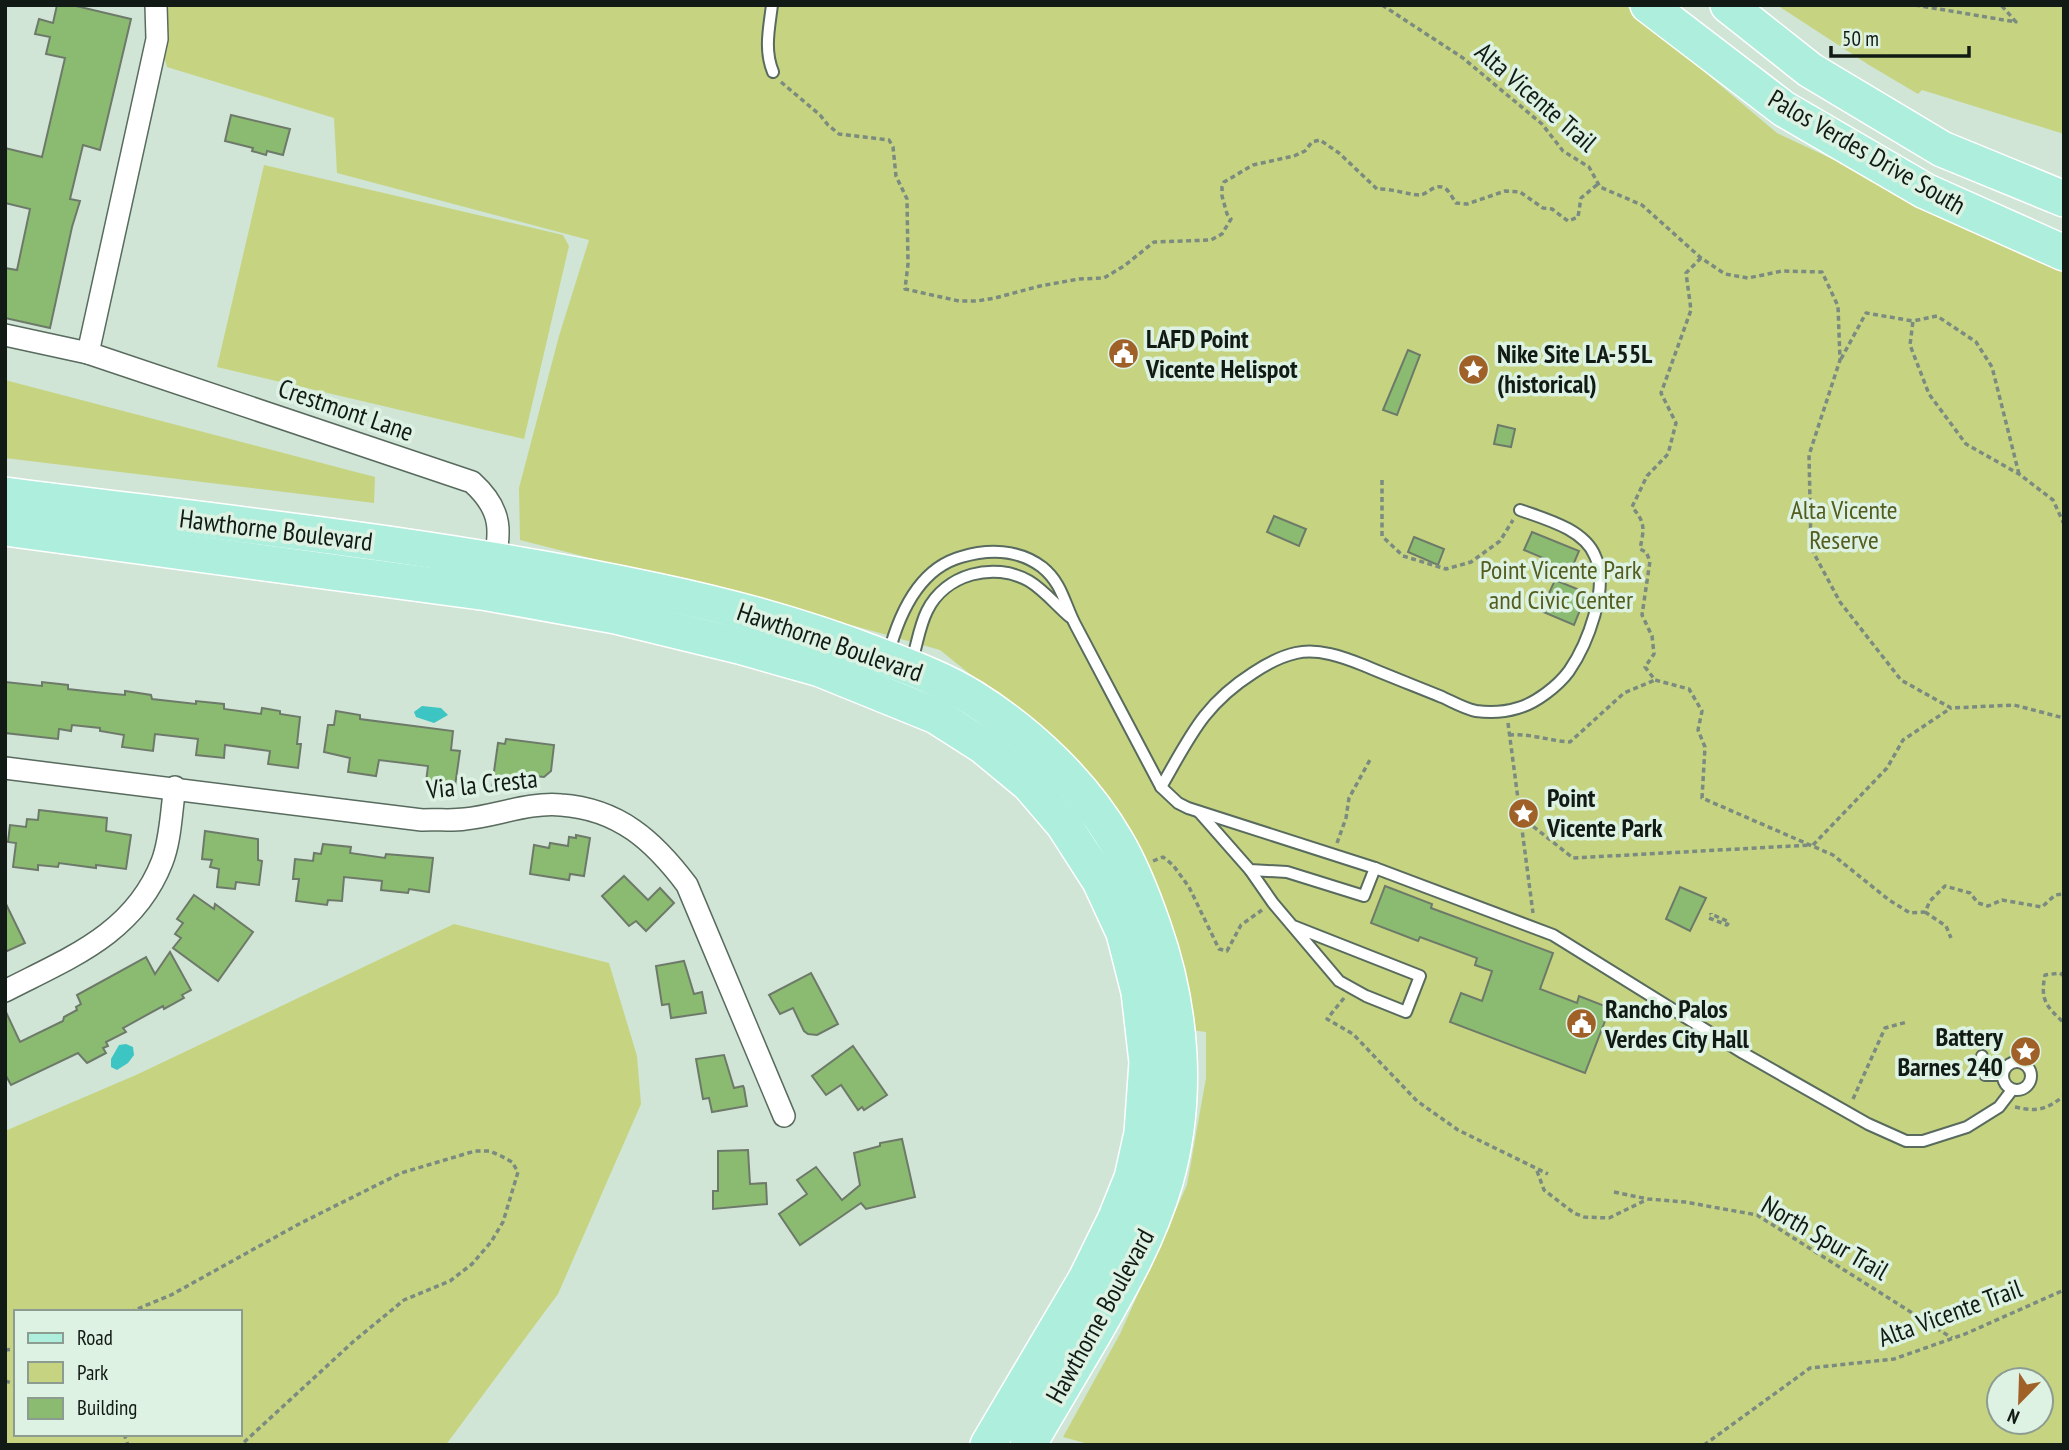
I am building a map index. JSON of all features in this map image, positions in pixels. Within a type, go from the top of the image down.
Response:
[{"type":"main road","name":"Palos Verdes Drive South","points":[[1648,5],[1784,109],[1925,191],[2064,253]]},
{"type":"main road","name":"Palos Verdes Drive South","points":[[1728,5],[1810,70],[1942,149],[2064,199]]},
{"type":"main road","name":"Hawthorne Boulevard","points":[[5,495],[495,559],[713,603],[823,634],[894,677],[936,716],[983,746],[1029,784],[1064,825],[1100,881],[1124,933],[1139,992],[1147,1062],[1142,1133],[1132,1178],[1115,1220],[1086,1279],[988,1445]]},
{"type":"main road","name":"Hawthorne Boulevard","points":[[5,528],[488,593],[617,616],[820,669],[894,677],[931,676],[974,699],[1026,737],[1075,786],[1115,839],[1140,890],[1165,960],[1177,1017],[1180,1072],[1176,1128],[1166,1179],[1148,1231],[1128,1273],[1028,1445]]},
{"type":"street","points":[[88,353],[157,39],[156,5]]},
{"type":"street","name":"Crestmont Lane","points":[[5,335],[88,353],[472,482],[487,496],[499,518],[488,593]]},
{"type":"street","name":"Via la Cresta","points":[[5,768],[422,820],[464,819],[559,804],[616,819],[644,835],[687,885],[783,1116]]},
{"type":"street","points":[[5,991],[94,945],[126,920],[145,897],[163,860],[175,788]]},
{"type":"lane","points":[[772,5],[766,46],[767,58],[773,72]]},
{"type":"lane","points":[[1161,787],[1195,728],[1213,704],[1232,687],[1263,667],[1297,653],[1326,653],[1351,660],[1475,711],[1498,712],[1519,708],[1534,701],[1561,680],[1570,669],[1591,625],[1600,579],[1595,555],[1581,538],[1520,510]]},
{"type":"lane","points":[[894,677],[894,634],[915,591],[941,566],[957,558],[976,554],[1013,553],[1027,558],[1059,585],[1072,619],[1161,787],[1178,803],[1374,868],[1553,935],[1743,1053],[1848,1110],[1868,1124],[1906,1141],[1923,1141],[1967,1127],[1999,1107],[2009,1094],[2022,1090],[2029,1084],[2032,1075],[2027,1066],[2014,1062],[2006,1067],[2003,1075],[2009,1094]]},
{"type":"lane","points":[[894,677],[936,597],[956,579],[995,571],[1014,574],[1032,583],[1072,619]]},
{"type":"lane","points":[[1199,812],[1250,870],[1293,926],[1339,981],[1406,1012],[1420,976],[1293,926]]},
{"type":"lane","points":[[1250,870],[1287,872],[1364,896],[1374,868]]},
{"type":"lane","points":[[1982,1056],[1985,1075],[2003,1075]]},
{"type":"path","name":"Alta Vicente Trail","points":[[1382,5],[1473,66],[1542,124],[1563,151],[1589,167],[1598,184],[1642,205],[1701,258],[1725,274],[1748,278],[1782,271],[1822,272],[1838,306],[1840,360],[1809,455],[1811,548],[1840,602],[1901,680],[1951,708]]},
{"type":"path","points":[[1914,5],[2016,22],[2001,5]]},
{"type":"path","points":[[773,72],[839,134],[888,140],[893,147],[896,176],[907,199],[908,264],[905,289],[959,301],[995,298],[1079,279],[1104,278],[1154,242],[1211,240],[1222,234],[1231,219],[1222,196],[1224,182],[1253,165],[1294,156],[1305,151],[1312,142],[1320,140],[1327,143],[1377,189],[1389,188],[1418,195],[1437,187],[1444,188],[1456,203],[1467,204],[1505,191],[1520,192],[1542,208],[1552,209],[1568,220],[1574,220],[1578,218],[1581,198],[1598,184]]},
{"type":"path","points":[[1701,258],[1686,273],[1691,310],[1661,393],[1676,423],[1668,454],[1647,476],[1632,507],[1642,519],[1640,549],[1646,552],[1650,561],[1642,615],[1652,636],[1654,654],[1645,667],[1655,680],[1689,690],[1702,711],[1698,730],[1705,747],[1702,798],[1833,855],[1889,900],[1910,913],[1925,912],[1946,926],[1951,938]]},
{"type":"path","points":[[1840,360],[1866,313],[1913,321],[1937,316],[1976,342],[1992,366],[2019,474]]},
{"type":"path","points":[[1913,321],[1910,345],[1929,394],[1966,444],[2019,474],[2053,500],[2064,524]]},
{"type":"path","points":[[1382,480],[1382,536],[1403,556],[1446,569],[1471,562],[1500,541],[1520,510]]},
{"type":"path","points":[[1509,735],[1520,734],[1550,741],[1570,742],[1624,693],[1655,680]]},
{"type":"path","points":[[1520,816],[1573,858],[1813,845],[1887,768],[1903,740],[1951,708],[2014,705],[2064,718]]},
{"type":"path","points":[[1506,710],[1535,927]]},
{"type":"path","points":[[1333,855],[1343,827],[1349,797],[1371,758]]},
{"type":"path","points":[[1151,862],[1163,857],[1173,865],[1202,910],[1215,943],[1224,951],[1231,945],[1241,925],[1262,910]]},
{"type":"path","points":[[1925,912],[1930,901],[1945,886],[1970,893],[1978,903],[1988,906],[2003,900],[2042,906],[2054,895],[2064,894]]},
{"type":"path","points":[[1709,918],[1727,925],[1729,922],[1711,913]]},
{"type":"path","points":[[2064,976],[2060,973],[2045,975],[2041,992],[2049,1009],[2064,1023]]},
{"type":"path","points":[[1352,988],[1327,1019],[1353,1034],[1417,1101],[1458,1130],[1548,1174]]},
{"type":"path","points":[[1848,1110],[1885,1028],[1906,1022]]},
{"type":"path","points":[[2009,1094],[2013,1107],[2032,1111],[2049,1108],[2064,1096]]},
{"type":"path","points":[[135,1310],[171,1295],[299,1224],[401,1173],[475,1151],[490,1151],[512,1162],[518,1172],[503,1222],[491,1242],[472,1264],[450,1282],[404,1300],[354,1341],[241,1445]]},
{"type":"path","points":[[1537,1170],[1544,1191],[1584,1217],[1609,1218],[1648,1199]]},
{"type":"path","name":"North Spur Trail","points":[[1614,1192],[1757,1215],[1952,1338]]},
{"type":"path","name":"Alta Vicente Trail","points":[[1704,1445],[1810,1368],[1894,1359],[1952,1338],[2064,1290]]},
{"type":"green space","name":"Point Vicente Park and Civic Center","points":[[149,5],[1625,5],[1777,133],[2064,268],[2064,1445],[1092,1445],[1063,1437],[1120,1334],[1187,1185],[1206,1078],[1206,1032],[1192,1030],[1176,938],[1144,865],[1037,728],[940,650],[520,540],[519,488],[559,336],[589,240],[337,173],[334,118],[167,67]]},
{"type":"green space","points":[[1777,5],[2064,5],[2064,134],[1922,90],[1918,94]]},
{"type":"green space","points":[[264,165],[563,235],[569,246],[524,439],[217,367]]},
{"type":"green space","points":[[5,380],[375,477],[374,503],[5,458]]},
{"type":"green space","points":[[454,924],[609,963],[637,1056],[641,1104],[558,1294],[445,1445],[5,1445],[5,1131],[136,1075]]},
{"type":"water","points":[[422,706],[441,708],[448,715],[434,723],[416,717],[414,712]]},
{"type":"water","points":[[119,1045],[133,1047],[134,1055],[117,1070],[111,1067],[111,1059]]},
{"type":"building","points":[[57,5],[72,5],[131,19],[100,150],[83,145],[70,199],[80,201],[50,328],[5,318],[5,268],[17,270],[30,209],[5,203],[5,148],[42,157],[65,58],[46,54],[50,37],[35,34],[39,19],[53,23]]},
{"type":"building","points":[[231,115],[290,129],[283,155],[267,151],[266,155],[252,151],[253,148],[225,141]]},
{"type":"building","points":[[1408,350],[1420,355],[1397,415],[1383,410]]},
{"type":"building","points":[[1498,425],[1515,429],[1511,447],[1494,444]]},
{"type":"building","points":[[1274,516],[1306,529],[1299,546],[1267,532]]},
{"type":"building","points":[[1532,532],[1579,551],[1568,577],[1546,568],[1548,560],[1524,550]]},
{"type":"building","points":[[1414,537],[1444,549],[1438,565],[1408,552]]},
{"type":"building","points":[[1555,580],[1587,593],[1574,625],[1541,611]]},
{"type":"building","points":[[5,682],[42,686],[42,682],[68,685],[68,689],[125,695],[125,691],[151,695],[152,699],[224,704],[224,709],[261,714],[262,708],[280,711],[280,714],[300,717],[298,768],[268,764],[270,751],[225,745],[224,758],[196,755],[198,739],[155,734],[153,751],[122,747],[124,735],[100,731],[100,728],[72,725],[71,731],[59,729],[58,739],[5,733]]},
{"type":"building","points":[[336,711],[360,715],[360,719],[453,731],[451,750],[460,751],[455,786],[426,782],[428,766],[379,760],[376,776],[348,772],[350,758],[324,752],[328,725],[334,725]]},
{"type":"building","points":[[506,739],[554,745],[551,771],[544,777],[516,774],[514,789],[492,786],[498,743],[505,744]]},
{"type":"building","points":[[39,810],[107,818],[106,831],[131,835],[126,869],[59,863],[58,867],[38,865],[38,870],[13,867],[16,843],[8,842],[10,825],[26,827],[27,819],[38,820]]},
{"type":"building","points":[[205,831],[258,839],[258,860],[262,861],[259,885],[236,882],[235,889],[217,887],[219,869],[210,867],[212,860],[202,859]]},
{"type":"building","points":[[576,835],[590,838],[584,876],[570,874],[569,880],[530,874],[534,845],[549,848],[550,843],[568,846],[569,837],[576,838]]},
{"type":"building","points":[[323,844],[351,847],[350,853],[385,858],[386,854],[433,858],[429,892],[409,889],[408,893],[381,890],[382,881],[344,877],[342,901],[328,900],[327,905],[296,901],[299,879],[293,879],[295,859],[313,861],[314,853],[321,854]]},
{"type":"building","points":[[624,876],[648,900],[660,888],[674,903],[646,931],[636,921],[629,926],[602,896]]},
{"type":"building","points":[[1385,886],[1432,904],[1431,908],[1553,953],[1540,989],[1577,1003],[1579,996],[1610,1008],[1585,1073],[1450,1022],[1461,993],[1482,1001],[1492,971],[1475,965],[1477,958],[1420,937],[1418,941],[1371,923]]},
{"type":"building","points":[[1680,887],[1706,898],[1690,931],[1666,919]]},
{"type":"building","points":[[194,895],[214,909],[215,904],[253,932],[218,981],[173,948],[181,938],[175,934],[183,923],[177,919]]},
{"type":"building","points":[[5,902],[25,943],[5,952]]},
{"type":"building","points":[[170,952],[191,990],[182,995],[184,998],[123,1028],[126,1032],[106,1042],[108,1046],[103,1048],[106,1053],[87,1063],[78,1053],[11,1085],[5,1074],[5,1010],[20,1042],[63,1021],[64,1017],[77,1010],[76,1007],[81,1004],[77,995],[146,957],[155,974]]},
{"type":"building","points":[[684,961],[694,994],[702,992],[706,1013],[671,1018],[669,1004],[662,1005],[656,966]]},
{"type":"building","points":[[811,973],[838,1024],[817,1035],[804,1031],[793,1008],[780,1014],[769,995]]},
{"type":"building","points":[[853,1046],[887,1095],[864,1110],[862,1107],[858,1110],[841,1085],[826,1095],[812,1076]]},
{"type":"building","points":[[724,1055],[734,1088],[744,1088],[747,1106],[712,1112],[709,1098],[703,1099],[696,1059]]},
{"type":"building","points":[[902,1139],[915,1197],[866,1209],[861,1203],[800,1245],[779,1214],[807,1194],[797,1180],[816,1167],[842,1200],[860,1185],[854,1153],[880,1146],[880,1143]]},
{"type":"building","points":[[748,1150],[750,1184],[766,1183],[767,1204],[713,1209],[713,1191],[718,1191],[718,1151]]},
{"type":"place","name":"LAFD Point Vicente Helispot","points":[[1123,354]]},
{"type":"place","name":"Nike Site LA-55L (historical)","points":[[1474,369]]},
{"type":"place","name":"Point Vicente Park","points":[[1524,813]]},
{"type":"place","name":"Rancho Palos Verdes City Hall","points":[[1582,1024]]},
{"type":"place","name":"Battery Barnes 240","points":[[2026,1052]]},
{"type":"park label","name":"Alta Vicente Reserve","points":[[1844,525]]}]
